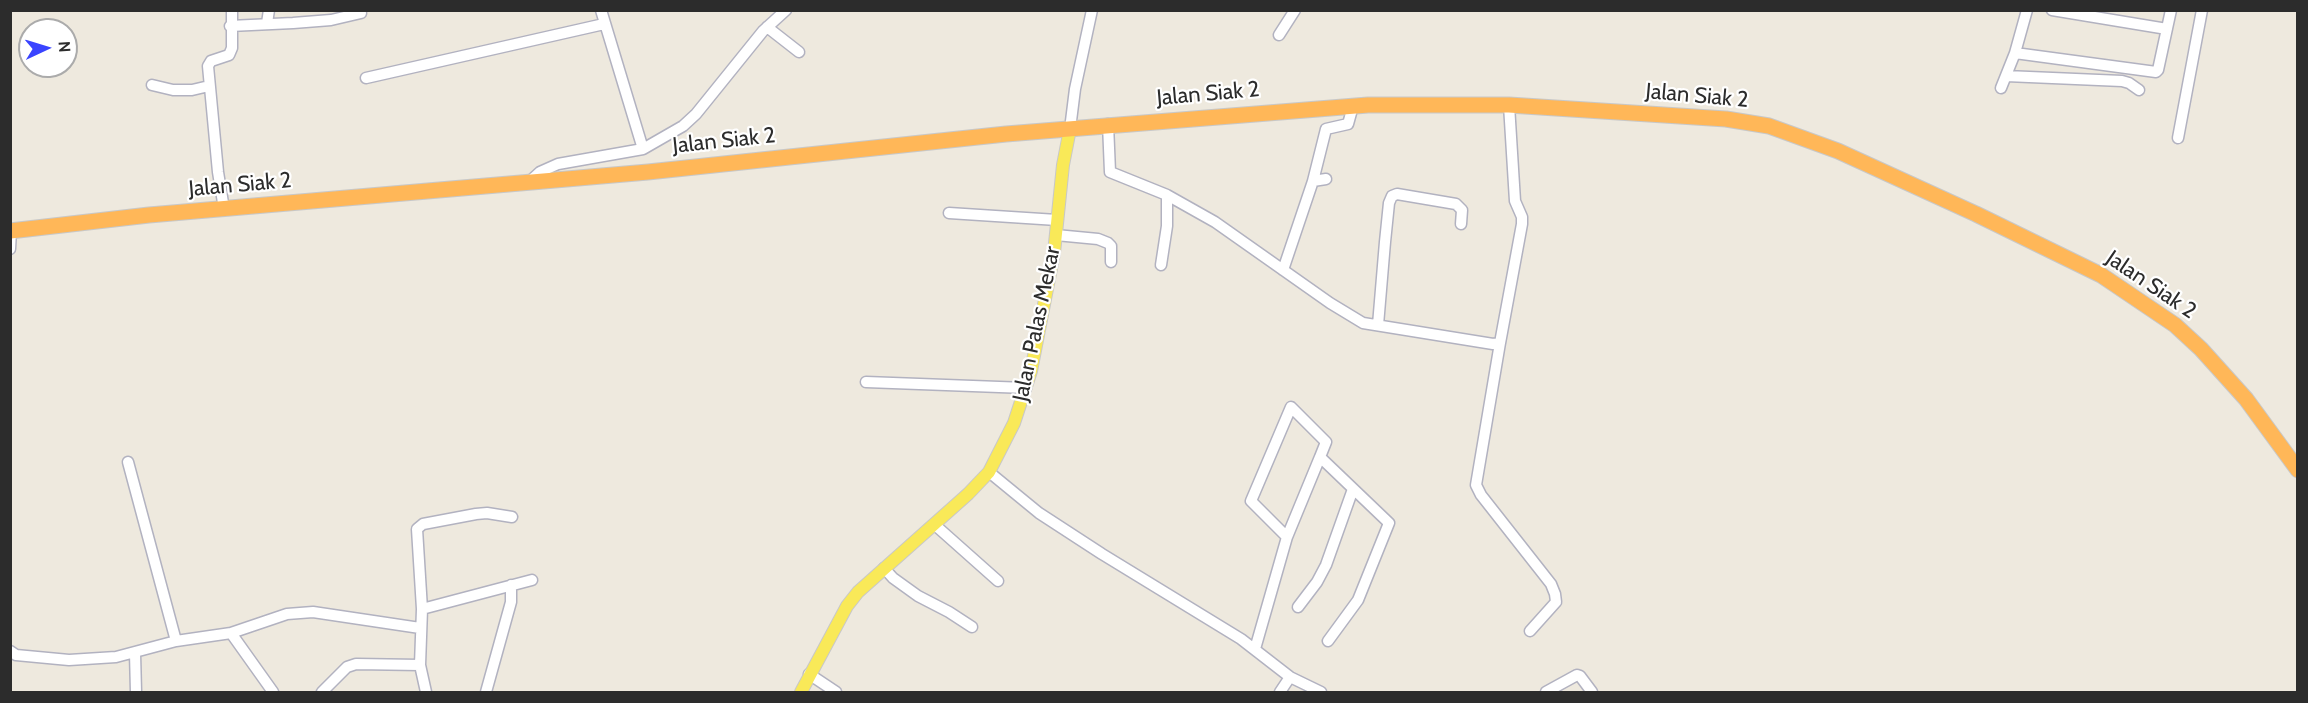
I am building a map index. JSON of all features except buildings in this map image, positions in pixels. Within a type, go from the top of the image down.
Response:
[{"type":"highway","name":"Jalan Siak 2","points":[[11,231],[224,209],[527,183],[1108,124],[1394,103],[1509,105],[1726,119],[1769,126],[1838,151],[1965,209],[2100,275],[2175,325],[2246,399],[2298,470]]},
{"type":"main road","name":"Jalan Palas Mekar","points":[[801,693],[809,674],[858,592],[935,525],[989,472],[1014,423],[1031,371],[1056,235],[1070,129]]},
{"type":"street","points":[[224,209],[218,172],[208,63],[229,55],[232,48],[230,26],[232,10]]},
{"type":"street","points":[[267,23],[269,10]]},
{"type":"street","points":[[601,10],[643,149]]},
{"type":"street","points":[[527,183],[540,172],[558,164],[643,149],[683,126],[696,114],[767,27],[786,10]]},
{"type":"street","points":[[1070,129],[1092,10]]},
{"type":"street","points":[[1280,35],[1295,10]]},
{"type":"street","points":[[2001,88],[2015,53],[2027,10]]},
{"type":"street","points":[[2052,10],[2167,29]]},
{"type":"street","points":[[2015,53],[2152,72],[2158,70],[2171,10]]},
{"type":"street","points":[[2178,138],[2202,10]]},
{"type":"street","points":[[230,26],[331,20],[361,13]]},
{"type":"street","points":[[366,78],[604,24]]},
{"type":"street","points":[[767,27],[799,52]]},
{"type":"street","points":[[2006,76],[2122,81],[2139,90]]},
{"type":"street","points":[[152,85],[172,90],[192,90],[210,86]]},
{"type":"street","points":[[1509,105],[1515,201],[1522,217],[1522,224],[1476,485],[1480,495],[1551,584],[1555,594],[1556,602],[1530,631]]},
{"type":"street","points":[[1283,270],[1313,181],[1326,129],[1348,124],[1353,106]]},
{"type":"street","points":[[1108,124],[1110,172],[1167,195],[1215,222],[1330,303],[1363,323],[1479,343],[1500,343]]},
{"type":"street","points":[[1313,181],[1326,179]]},
{"type":"street","points":[[1378,325],[1389,203],[1392,196],[1397,194],[1456,204],[1462,210],[1461,224]]},
{"type":"street","points":[[1161,265],[1167,226],[1167,195]]},
{"type":"street","points":[[949,213],[1057,220]]},
{"type":"street","points":[[10,249],[11,231]]},
{"type":"street","points":[[1056,235],[1098,239],[1108,243],[1111,246],[1111,262]]},
{"type":"street","points":[[866,381],[1026,388]]},
{"type":"street","points":[[1255,650],[1287,537],[1326,442],[1291,407],[1251,501],[1287,537]]},
{"type":"street","points":[[1320,457],[1389,524],[1358,600],[1328,641]]},
{"type":"street","points":[[128,462],[176,641]]},
{"type":"street","points":[[989,472],[1040,513],[1255,650],[1290,677],[1321,693]]},
{"type":"street","points":[[1298,607],[1317,582],[1326,565],[1353,489]]},
{"type":"street","points":[[426,693],[420,665],[420,628],[423,609],[417,529],[419,525],[487,513],[512,517]]},
{"type":"street","points":[[935,525],[998,581]]},
{"type":"street","points":[[884,568],[893,578],[918,596],[972,627]]},
{"type":"street","points":[[423,609],[532,580]]},
{"type":"street","points":[[486,693],[511,602],[511,585]]},
{"type":"street","points":[[11,653],[69,660],[116,657],[176,641],[231,633],[287,614],[313,612],[420,628]]},
{"type":"street","points":[[231,633],[251,658],[273,693]]},
{"type":"street","points":[[135,652],[136,693]]},
{"type":"street","points":[[325,692],[347,667],[356,664],[420,665]]},
{"type":"street","points":[[809,674],[836,693]]},
{"type":"street","points":[[1546,693],[1577,675],[1592,693]]},
{"type":"street","points":[[1280,693],[1290,677]]}]
